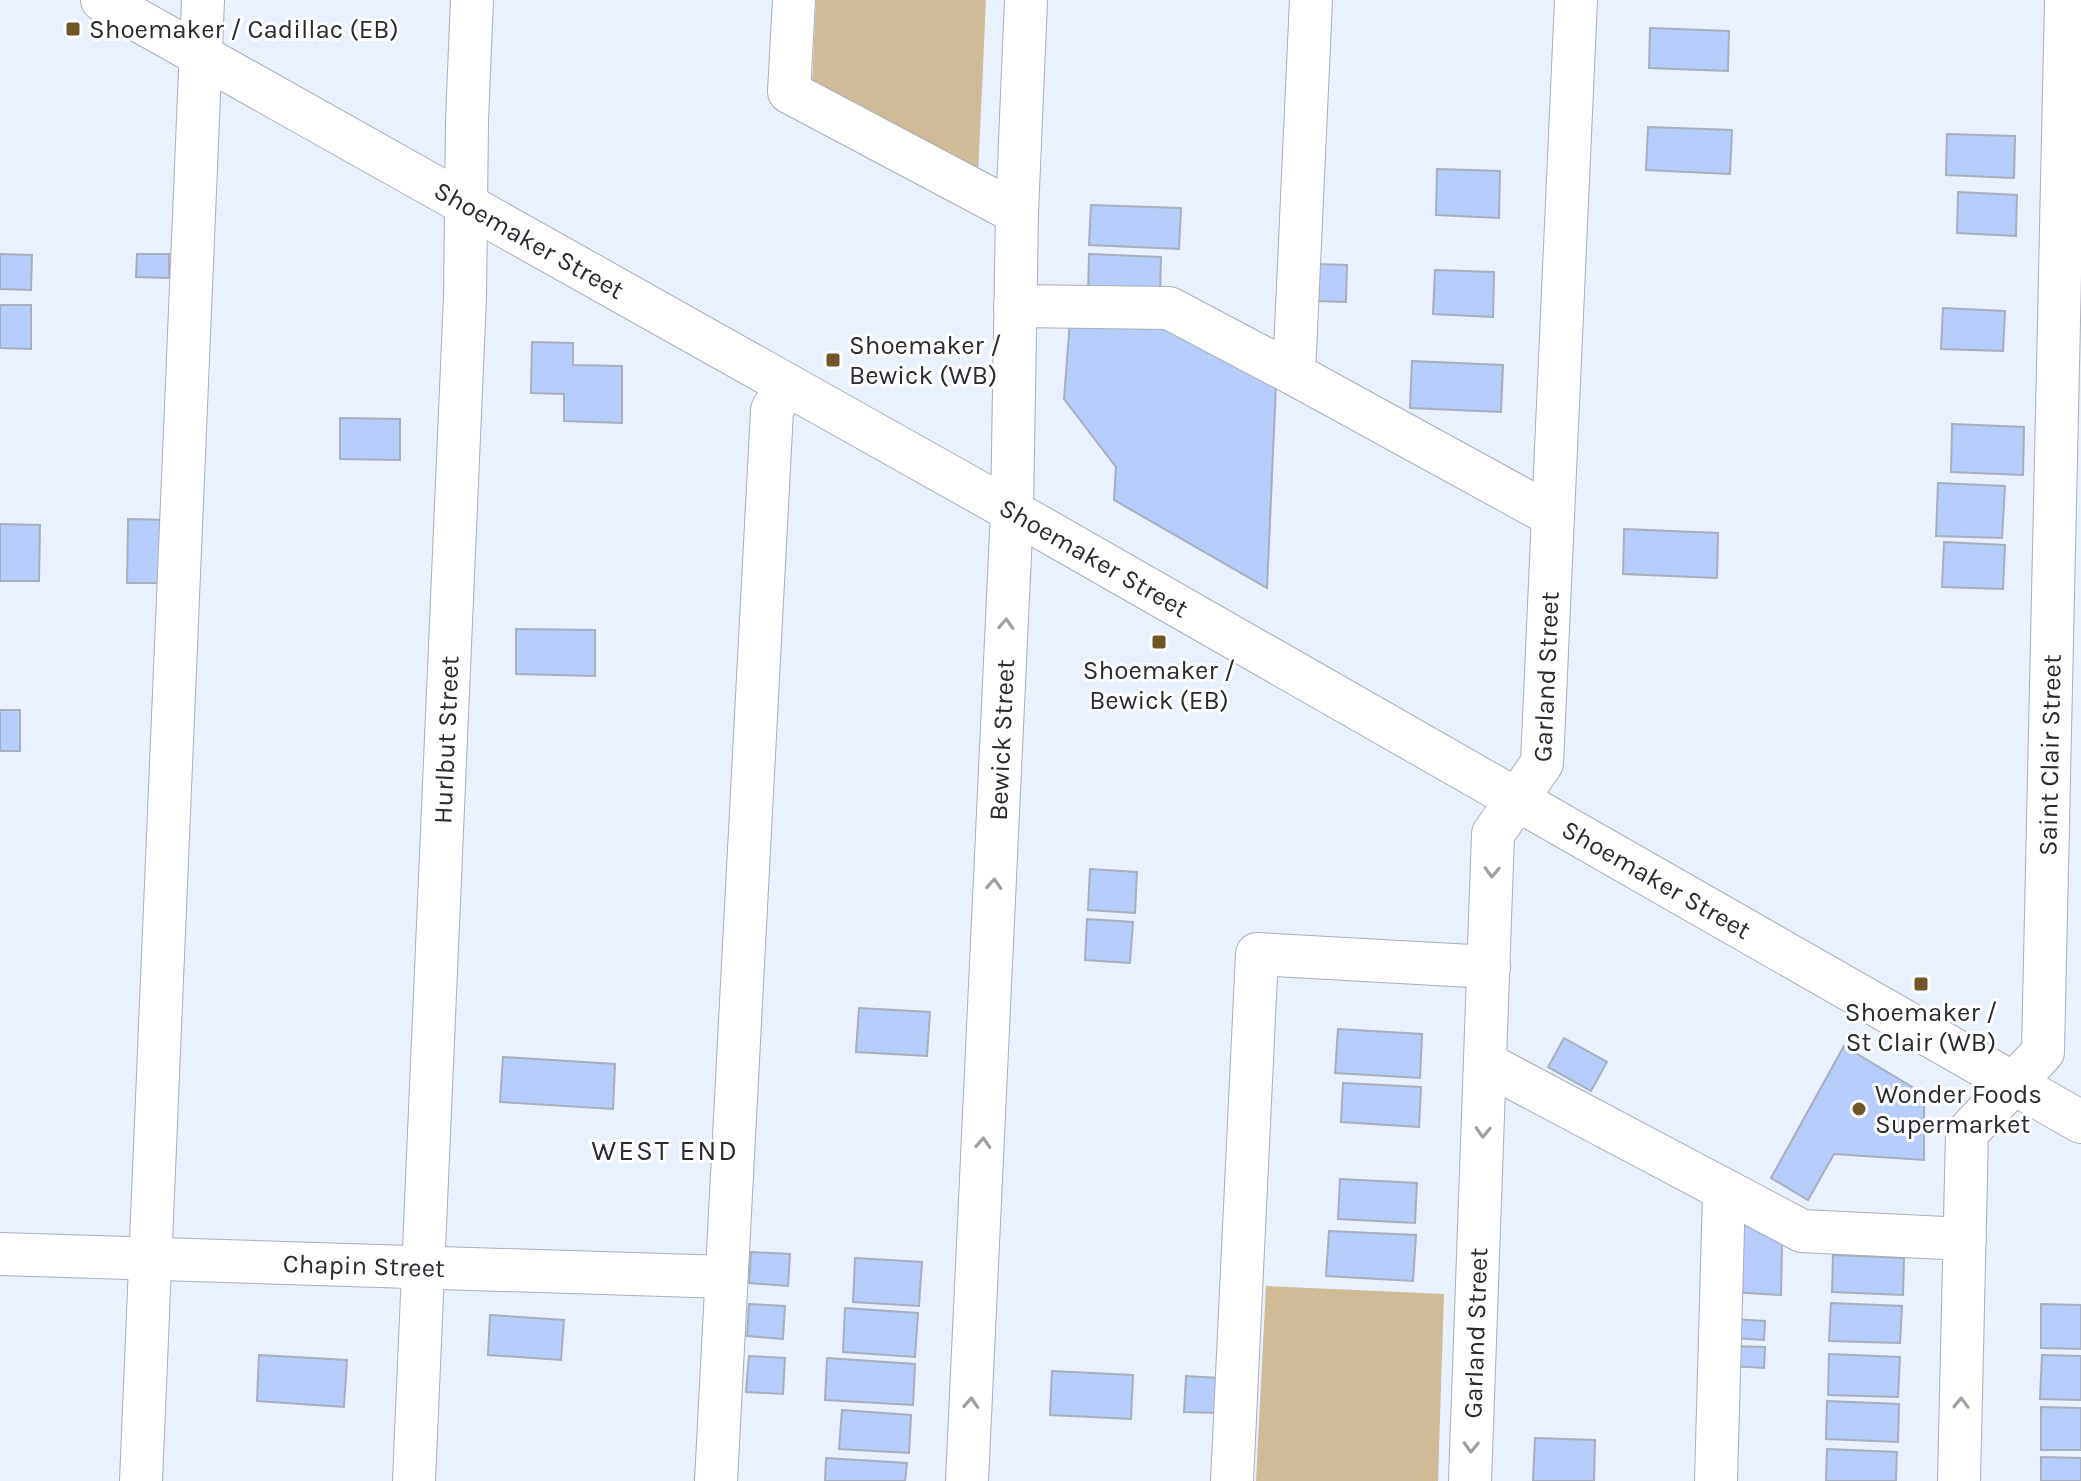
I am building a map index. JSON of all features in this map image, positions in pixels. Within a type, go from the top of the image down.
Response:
[{"type":"street","name":"Shoemaker Street","points":[[102,0],[1012,511],[2081,1122]]},
{"type":"street","points":[[141,1481],[203,0]]},
{"type":"street","name":"Hurlbut Street","points":[[414,1481],[465,297],[472,0]]},
{"type":"street","points":[[794,0],[789,92],[1017,213]]},
{"type":"street","name":"Bewick Street","points":[[967,1481],[1012,511],[1017,213],[1026,0]]},
{"type":"street","points":[[1294,374],[1311,0]]},
{"type":"street","name":"Garland Street","points":[[1470,1481],[1493,834],[1542,763],[1576,0]]},
{"type":"street","name":"Saint Clair Street","points":[[1959,1481],[1967,1133],[2043,1052],[2066,0]]},
{"type":"street","points":[[1015,306],[1169,308],[1553,516]]},
{"type":"street","points":[[716,1481],[772,410],[787,385]]},
{"type":"street","points":[[1232,1481],[1257,954],[1489,967]]},
{"type":"street","points":[[1485,1063],[1802,1231],[1965,1239]]},
{"type":"street","points":[[1716,1481],[1724,1192]]},
{"type":"street","name":"Chapin Street","points":[[0,1254],[726,1277]]},
{"type":"shaded area","points":[[816,0],[986,0],[978,175],[812,85]]},
{"type":"shaded area","points":[[1266,1286],[1444,1294],[1438,1481],[1256,1481]]},
{"type":"building","points":[[1650,28],[1729,31],[1728,71],[1649,68]]},
{"type":"building","points":[[1648,127],[1732,130],[1730,174],[1646,170]]},
{"type":"building","points":[[1947,134],[2015,136],[2014,178],[1946,175]]},
{"type":"building","points":[[1437,169],[1500,171],[1499,218],[1436,215]]},
{"type":"building","points":[[1958,192],[2017,195],[2016,236],[1957,233]]},
{"type":"building","points":[[1091,205],[1181,208],[1179,249],[1089,245]]},
{"type":"building","points":[[0,254],[32,255],[31,290],[0,289]]},
{"type":"building","points":[[137,254],[169,254],[169,278],[136,277]]},
{"type":"building","points":[[1089,254],[1161,257],[1160,300],[1088,297]]},
{"type":"building","points":[[1317,264],[1347,265],[1346,302],[1315,301]]},
{"type":"building","points":[[1435,270],[1494,272],[1493,317],[1433,314]]},
{"type":"building","points":[[0,305],[31,305],[31,349],[0,348]]},
{"type":"building","points":[[1943,308],[2005,311],[2003,351],[1941,349]]},
{"type":"building","points":[[1070,321],[1166,325],[1276,385],[1267,588],[1114,500],[1116,467],[1064,399]]},
{"type":"building","points":[[532,342],[573,343],[573,365],[622,366],[622,423],[564,421],[564,394],[531,393]]},
{"type":"building","points":[[1412,361],[1503,365],[1501,412],[1410,408]]},
{"type":"building","points":[[340,418],[400,419],[400,460],[340,459]]},
{"type":"building","points":[[1952,424],[2024,427],[2023,475],[1951,472]]},
{"type":"building","points":[[1938,483],[2005,486],[2002,538],[1936,536]]},
{"type":"building","points":[[128,519],[171,520],[170,583],[127,583]]},
{"type":"building","points":[[0,524],[40,525],[39,581],[0,581]]},
{"type":"building","points":[[1624,529],[1718,533],[1717,578],[1623,574]]},
{"type":"building","points":[[1944,542],[2005,545],[2003,589],[1942,587]]},
{"type":"building","points":[[516,629],[595,630],[595,676],[516,674]]},
{"type":"building","points":[[0,710],[20,710],[20,751],[0,751]]},
{"type":"building","points":[[1090,869],[1137,872],[1135,913],[1088,910]]},
{"type":"building","points":[[1087,919],[1133,922],[1130,963],[1085,960]]},
{"type":"building","points":[[859,1008],[930,1012],[927,1056],[856,1052]]},
{"type":"building","points":[[1338,1029],[1422,1034],[1420,1078],[1335,1073]]},
{"type":"building","points":[[1564,1038],[1607,1062],[1591,1091],[1548,1067]]},
{"type":"building","points":[[1844,1046],[1924,1094],[1924,1160],[1834,1154],[1808,1200],[1771,1178]]},
{"type":"building","points":[[503,1057],[615,1064],[613,1109],[500,1102]]},
{"type":"building","points":[[1343,1083],[1421,1087],[1419,1127],[1341,1122]]},
{"type":"building","points":[[1340,1179],[1417,1183],[1415,1223],[1338,1219]]},
{"type":"building","points":[[1732,1216],[1782,1241],[1781,1295],[1732,1292]]},
{"type":"building","points":[[1329,1231],[1416,1235],[1413,1281],[1326,1276]]},
{"type":"building","points":[[751,1252],[790,1254],[788,1286],[749,1283]]},
{"type":"building","points":[[1833,1255],[1904,1258],[1903,1295],[1832,1292]]},
{"type":"building","points":[[855,1258],[922,1262],[919,1306],[853,1302]]},
{"type":"building","points":[[1831,1303],[1902,1306],[1900,1343],[1829,1341]]},
{"type":"building","points":[[749,1304],[785,1306],[783,1339],[747,1336]]},
{"type":"building","points":[[2041,1304],[2081,1305],[2081,1349],[2041,1348]]},
{"type":"building","points":[[845,1308],[918,1313],[915,1357],[843,1352]]},
{"type":"building","points":[[490,1315],[564,1320],[561,1360],[488,1355]]},
{"type":"building","points":[[1732,1319],[1765,1321],[1764,1340],[1732,1338]]},
{"type":"building","points":[[1731,1346],[1765,1347],[1764,1368],[1731,1366]]},
{"type":"building","points":[[1829,1354],[1900,1357],[1898,1397],[1828,1395]]},
{"type":"building","points":[[259,1355],[347,1360],[344,1407],[257,1401]]},
{"type":"building","points":[[2042,1355],[2081,1356],[2081,1400],[2040,1399]]},
{"type":"building","points":[[749,1356],[785,1358],[783,1394],[746,1392]]},
{"type":"building","points":[[827,1358],[915,1364],[913,1405],[825,1400]]},
{"type":"building","points":[[1052,1371],[1133,1375],[1131,1419],[1050,1415]]},
{"type":"building","points":[[1186,1376],[1220,1378],[1218,1413],[1184,1412]]},
{"type":"building","points":[[1827,1401],[1899,1404],[1898,1442],[1826,1439]]},
{"type":"building","points":[[2041,1407],[2081,1408],[2081,1450],[2041,1450]]},
{"type":"building","points":[[842,1410],[911,1415],[909,1453],[839,1449]]},
{"type":"building","points":[[1535,1438],[1595,1440],[1594,1481],[1533,1481]]},
{"type":"building","points":[[1827,1449],[1897,1452],[1896,1481],[1826,1481]]},
{"type":"building","points":[[2041,1457],[2081,1458],[2081,1481],[2041,1481]]},
{"type":"building","points":[[826,1458],[907,1463],[905,1481],[825,1481]]},
{"type":"place","name":"Shoemaker / Cadillac (EB)","points":[[73,29]]},
{"type":"place","name":"Shoemaker / Bewick (WB)","points":[[833,360]]},
{"type":"place","name":"Shoemaker / Bewick (EB)","points":[[1159,642]]},
{"type":"place","name":"Shoemaker / St Clair (WB)","points":[[1921,984]]},
{"type":"place","name":"Wonder Foods Supermarket","points":[[1859,1109]]},
{"type":"district","name":"WEST END","points":[[665,1150]]}]
